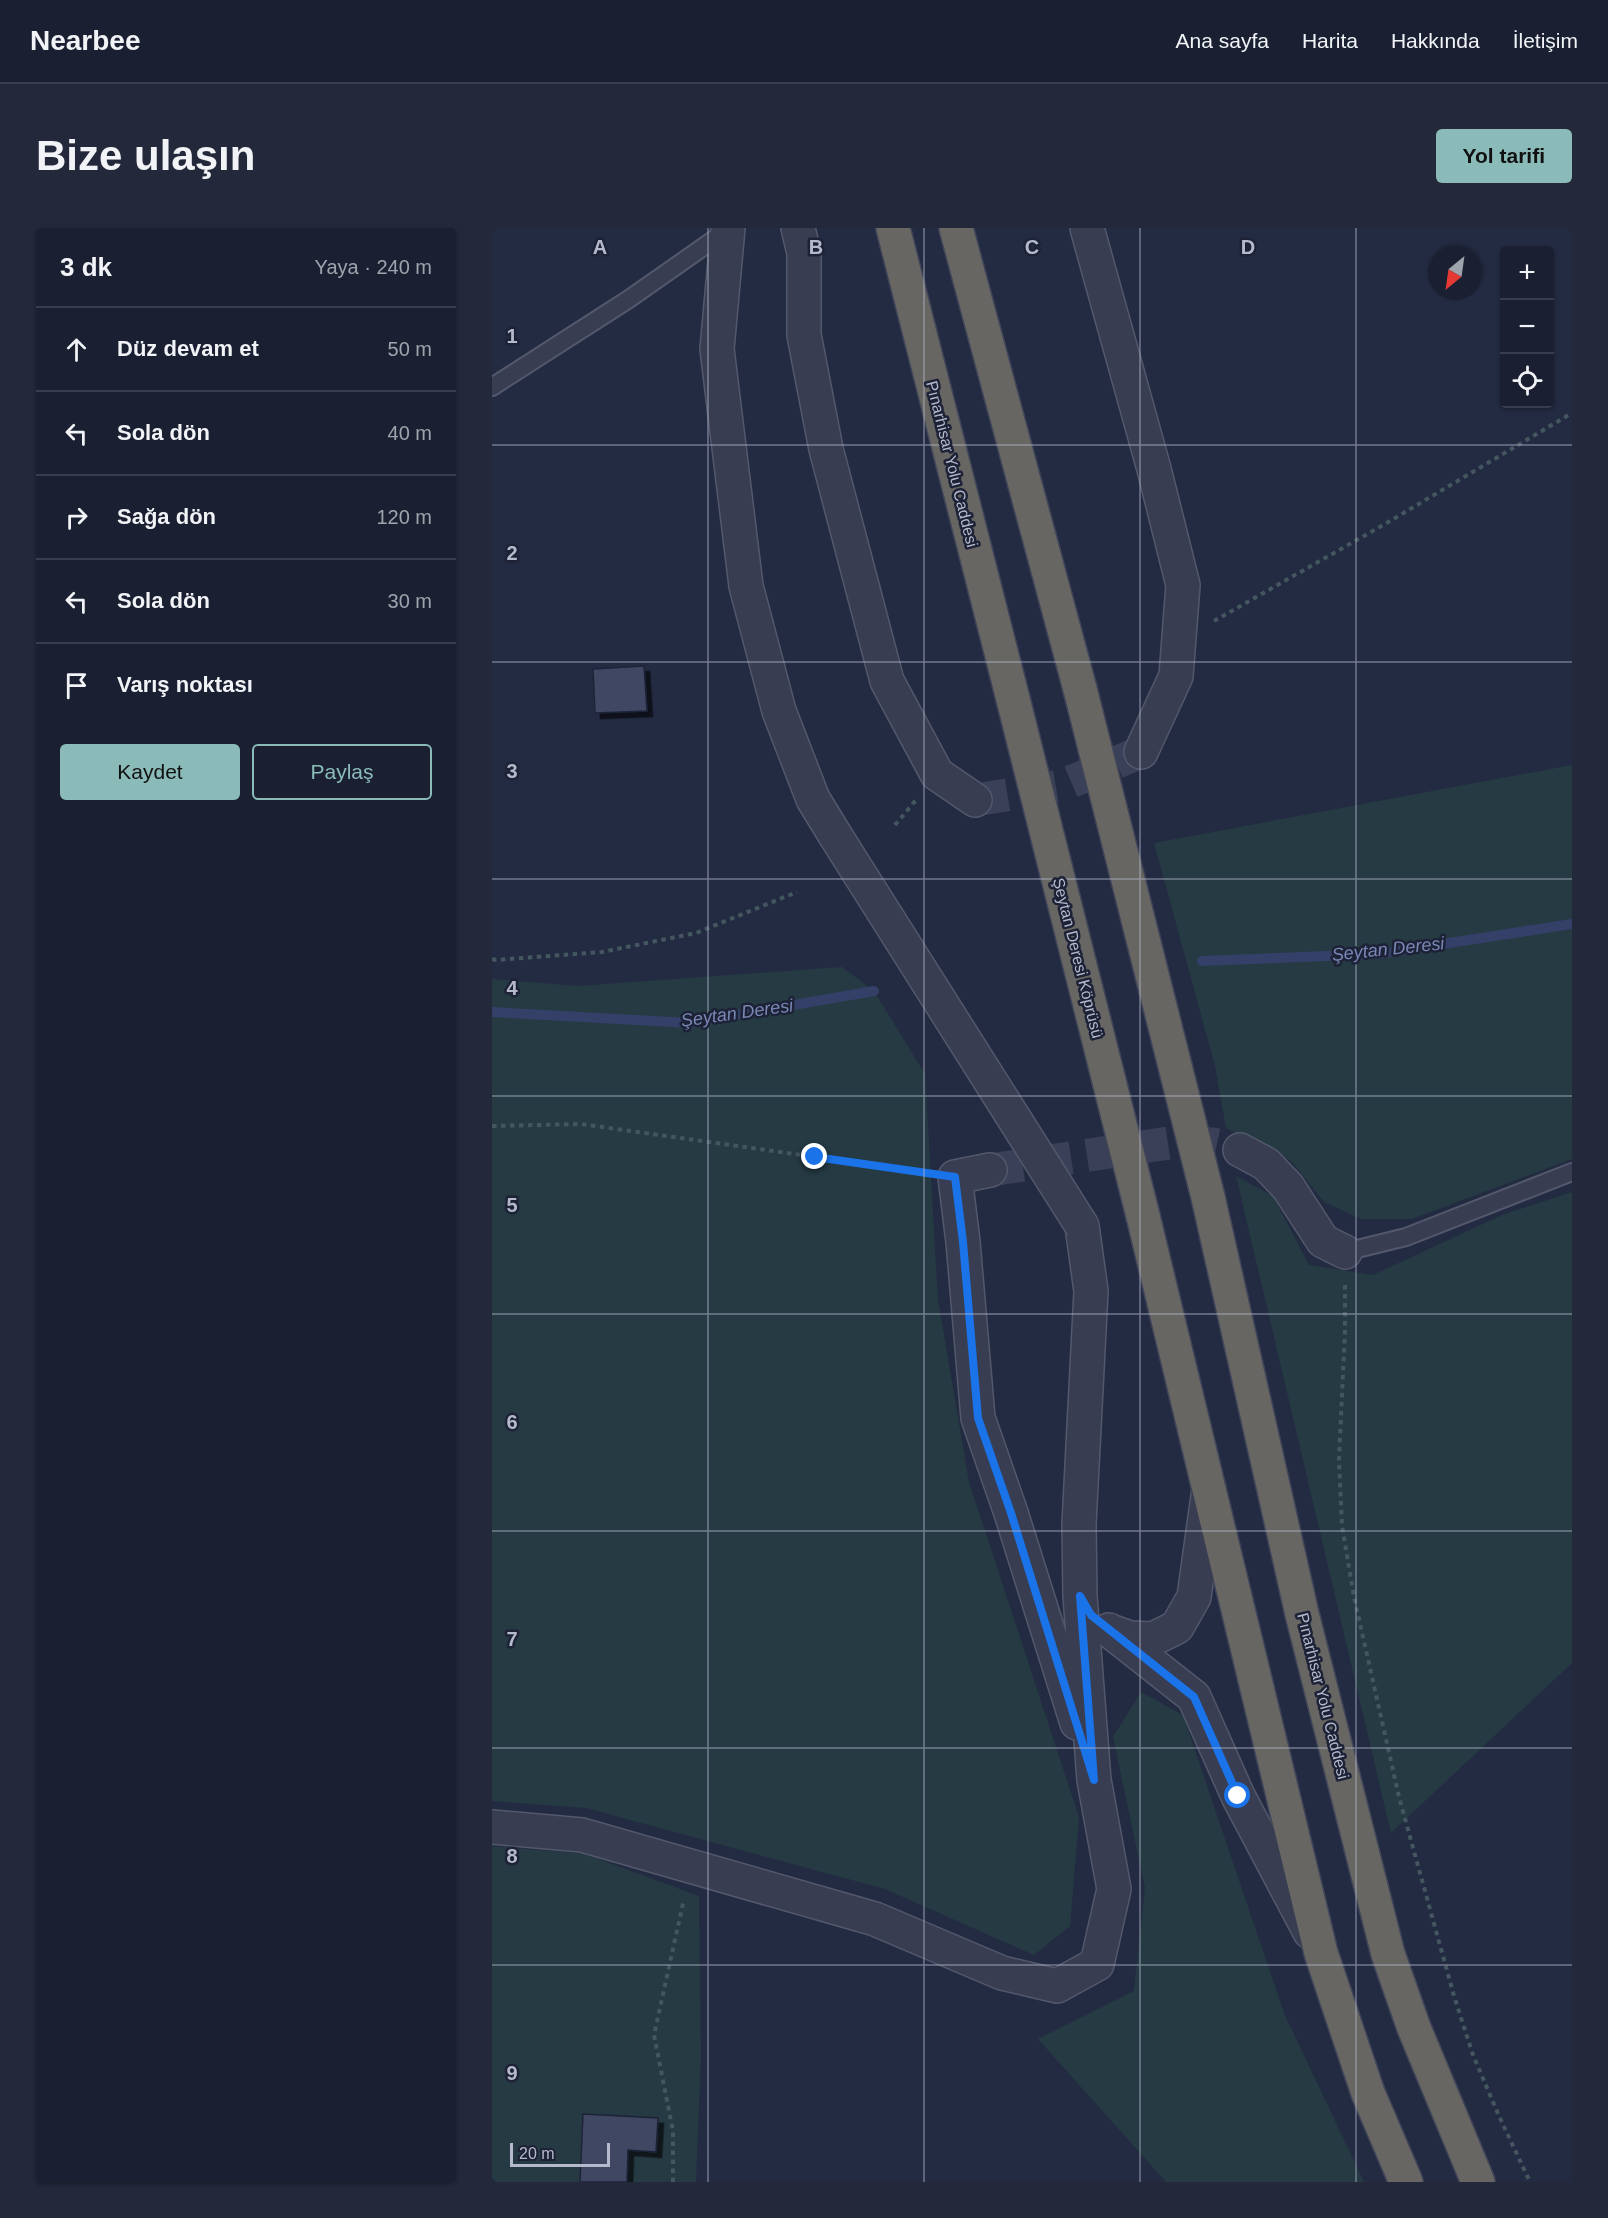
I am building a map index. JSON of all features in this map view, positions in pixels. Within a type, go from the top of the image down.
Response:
[{"type":"highway","name":"Pınarhisar Yolu Caddesi","points":[[893,228],[1013,699]]},
{"type":"highway","name":"Pınarhisar Yolu Caddesi","points":[[956,228],[1080,689],[1208,1197],[1302,1614],[1388,1954],[1414,2028],[1478,2182]]},
{"type":"highway","name":"Şeytan Deresi Köprüsü","points":[[1013,699],[1209,1489]]},
{"type":"highway","points":[[1209,1489],[1321,1953],[1368,2093],[1406,2182]]},
{"type":"street","points":[[798,228],[804,253],[804,335],[808,358],[826,449],[887,681],[937,774],[975,800]]},
{"type":"street","points":[[1087,228],[1154,470],[1183,585],[1176,676],[1141,752]]},
{"type":"street","points":[[492,1827],[582,1835],[875,1919],[1002,1973],[1057,1986],[1097,1964],[1114,1888],[1094,1780],[1080,1596],[1079,1524],[1091,1291],[1082,1227],[813,800],[778,711],[746,586],[717,349],[727,230]]},
{"type":"street","points":[[1240,1150],[1266,1164],[1288,1187],[1323,1242],[1345,1252]]},
{"type":"street","points":[[990,1170],[955,1177],[978,1418],[1011,1513],[1094,1780]]},
{"type":"street","points":[[1109,1630],[1130,1638],[1153,1639],[1177,1627],[1194,1597],[1209,1489]]},
{"type":"street","points":[[1080,1596],[1091,1615],[1194,1697],[1238,1796],[1321,1953]]},
{"type":"lane","points":[[492,387],[629,299],[727,230]]},
{"type":"lane","points":[[1345,1252],[1406,1236],[1572,1172]]},
{"type":"path","points":[[1179,640],[1385,524],[1572,413]]},
{"type":"path","points":[[492,959],[602,952],[696,933],[797,892]]},
{"type":"path","points":[[492,1126],[582,1124],[955,1177]]},
{"type":"path","points":[[1345,1252],[1345,1330],[1340,1460],[1342,1526],[1353,1597],[1399,1797],[1454,1996],[1473,2055],[1530,2182]]},
{"type":"path","points":[[673,2182],[673,2132],[654,2035],[692,1866]]},
{"type":"shaded area","points":[[1572,765],[1572,1159],[1412,1219],[1361,1219],[1324,1202],[1291,1161],[1226,1128],[1215,1066],[1154,843]]},
{"type":"shaded area","points":[[842,967],[874,991],[925,1074],[938,1300],[969,1482],[1079,1817],[1070,1926],[1034,1955],[885,1889],[586,1808],[492,1801],[492,979],[578,986]]},
{"type":"shaded area","points":[[1236,1176],[1273,1196],[1309,1265],[1373,1275],[1502,1215],[1572,1192],[1572,1663],[1391,1833]]},
{"type":"shaded area","points":[[1141,1692],[1183,1715],[1284,2013],[1364,2182],[1166,2182],[1038,2039],[1134,1991],[1145,1888],[1113,1737]]},
{"type":"shaded area","points":[[492,1846],[585,1854],[699,1896],[701,2058],[696,2182],[492,2182]]},
{"type":"building","points":[[644,666],[647,711],[595,713],[593,669]]},
{"type":"building","points":[[583,2114],[658,2118],[656,2152],[628,2150],[627,2182],[580,2182]]},
{"type":"waterway","name":"Şeytan Deresi","points":[[1202,961],[1378,954],[1572,924]]},
{"type":"waterway","name":"Şeytan Deresi","points":[[492,1012],[690,1023],[874,991]]},
{"type":"tunnel","points":[[975,800],[1061,786],[1141,752]]},
{"type":"tunnel","points":[[990,1170],[1175,1142],[1213,1144],[1240,1150]]},
{"type":"route","points":[[815,1157],[955,1177],[978,1418],[1011,1513],[1094,1780],[1080,1596],[1091,1615],[1194,1697],[1238,1796]]}]
